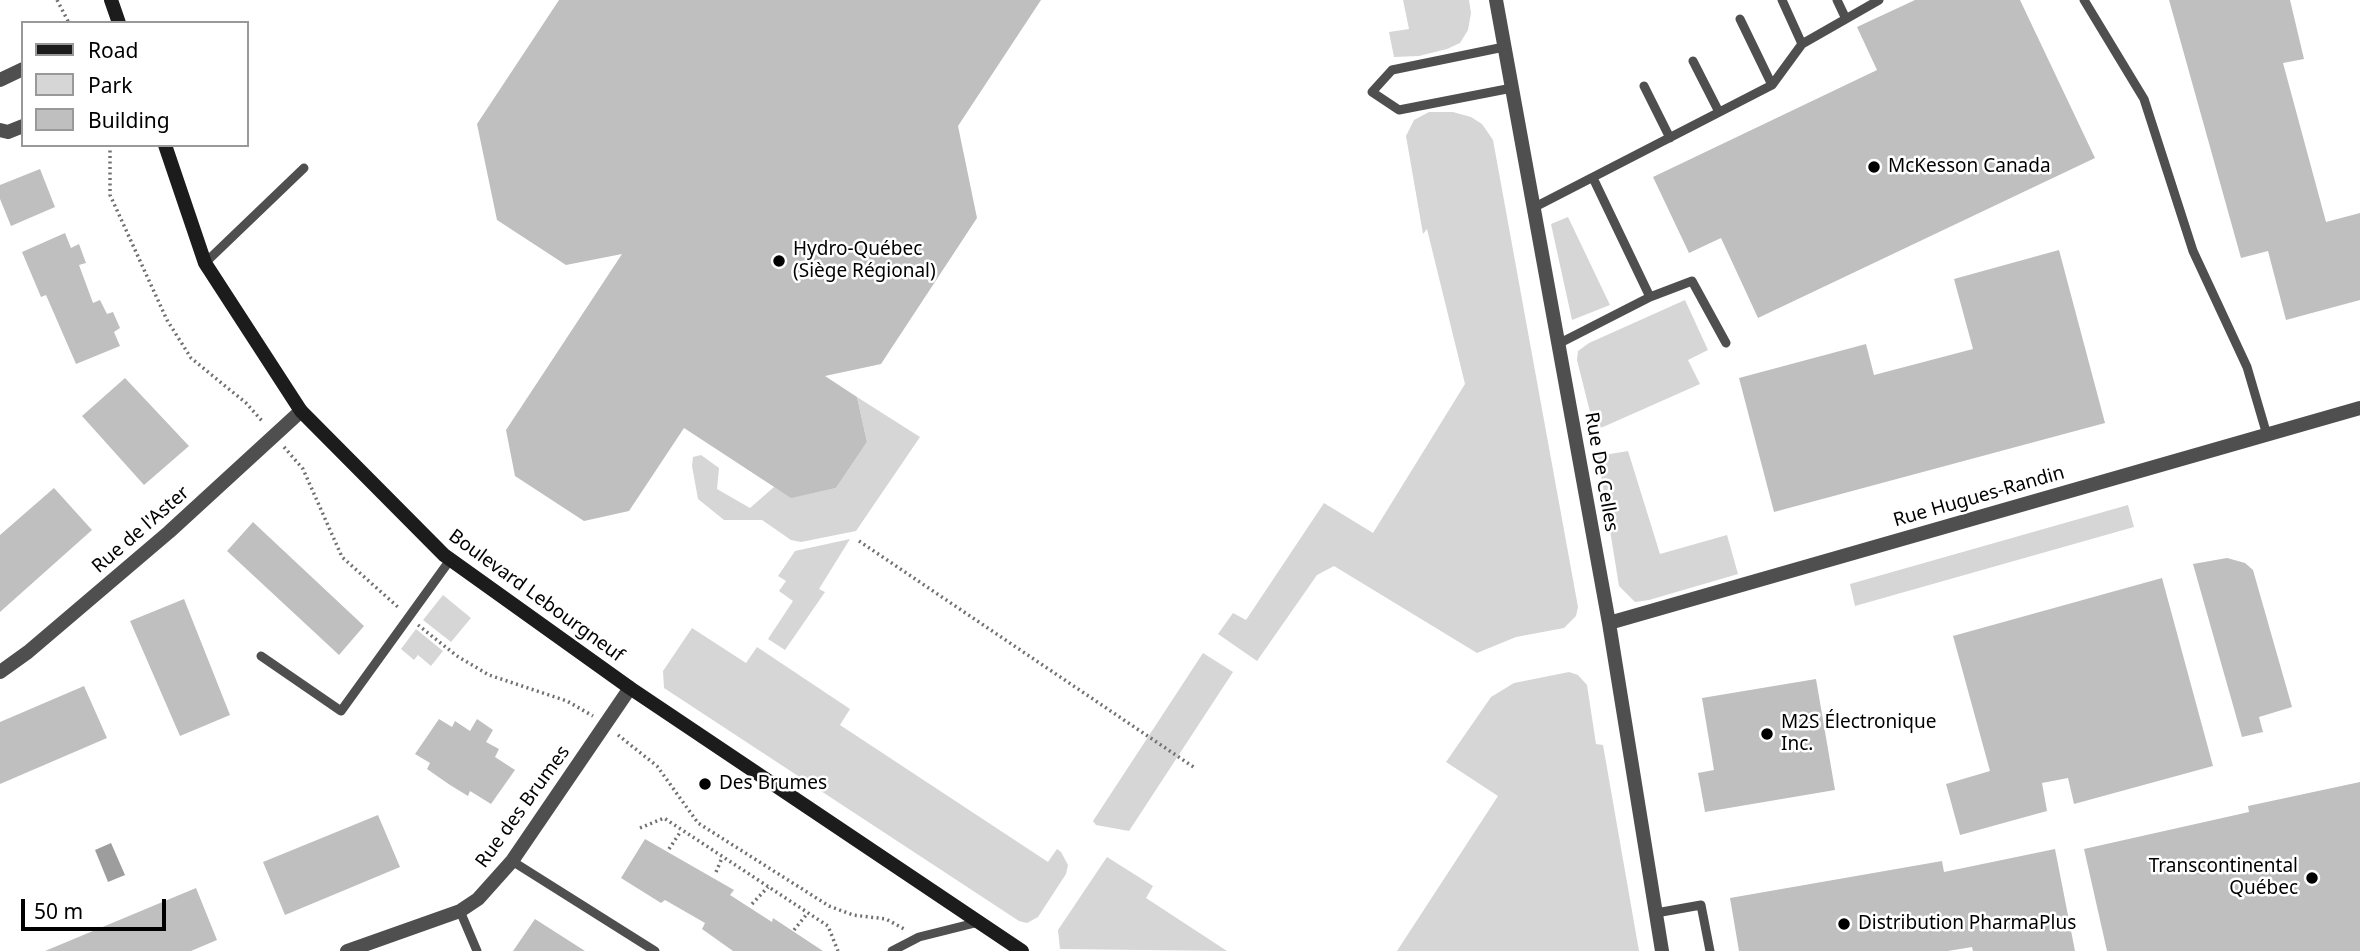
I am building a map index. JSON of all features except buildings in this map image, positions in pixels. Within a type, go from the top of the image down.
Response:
[{"type":"main road","points":[[111,0],[118,21]]},
{"type":"main road","name":"Boulevard Lebourgneuf","points":[[165,147],[205,262],[301,411],[450,560],[630,688],[1022,951]]},
{"type":"street","name":"Rue De Celles","points":[[1496,0],[1609,623],[1662,951]]},
{"type":"street","points":[[0,79],[21,70]]},
{"type":"street","points":[[0,130],[8,132],[21,127]]},
{"type":"street","name":"Rue Hugues-Randin","points":[[1609,623],[2360,408]]},
{"type":"street","name":"Rue de l'Aster","points":[[0,672],[78,610],[301,411]]},
{"type":"street","name":"Rue des Brumes","points":[[348,951],[460,911],[478,899],[512,861],[630,688]]},
{"type":"lane","points":[[1782,0],[1802,44]]},
{"type":"lane","points":[[1837,0],[1846,19]]},
{"type":"lane","points":[[1534,208],[1772,85],[1802,44],[1879,0]]},
{"type":"lane","points":[[2084,0],[2144,99],[2193,251],[2247,367],[2267,435]]},
{"type":"lane","points":[[1740,19],[1772,85]]},
{"type":"lane","points":[[1504,47],[1391,70],[1372,92],[1399,110],[1511,88]]},
{"type":"lane","points":[[1693,61],[1719,113]]},
{"type":"lane","points":[[1644,86],[1670,138]]},
{"type":"lane","points":[[205,262],[304,167]]},
{"type":"lane","points":[[1593,177],[1650,297]]},
{"type":"lane","points":[[1558,344],[1650,297],[1692,281],[1726,344]]},
{"type":"lane","points":[[261,656],[341,711],[450,560]]},
{"type":"lane","points":[[512,861],[655,951]]},
{"type":"lane","points":[[1656,913],[1702,905],[1710,951]]},
{"type":"lane","points":[[460,911],[477,951]]},
{"type":"lane","points":[[892,951],[919,937],[979,922]]},
{"type":"path","points":[[57,0],[68,21]]},
{"type":"path","points":[[110,147],[110,195],[167,320],[191,358],[246,403],[303,469],[342,557],[457,656],[489,675],[567,701],[604,725],[657,766],[698,822],[829,906],[853,915],[886,919],[919,937]]},
{"type":"path","points":[[859,541],[1195,768]]},
{"type":"path","points":[[640,828],[664,818],[828,926],[838,951]]},
{"type":"path","points":[[669,849],[681,831]]},
{"type":"path","points":[[716,872],[722,857]]},
{"type":"path","points":[[752,904],[768,887]]},
{"type":"path","points":[[794,930],[807,914]]},
{"type":"green space","points":[[1403,0],[1469,0],[1471,13],[1468,30],[1460,43],[1447,49],[1419,56],[1394,57],[1389,32],[1409,29]]},
{"type":"green space","points":[[1429,112],[1453,112],[1471,117],[1482,124],[1493,140],[1578,607],[1576,616],[1564,628],[1516,637],[1477,653],[1334,566],[1317,575],[1257,661],[1218,634],[1233,613],[1246,620],[1324,503],[1373,533],[1465,384],[1427,229],[1423,234],[1406,136],[1414,120]]},
{"type":"green space","points":[[1568,217],[1610,305],[1572,320],[1551,224]]},
{"type":"green space","points":[[1685,300],[1708,350],[1688,360],[1700,384],[1603,427],[1594,428],[1577,360],[1578,351],[1589,343]]},
{"type":"green space","points":[[857,397],[920,437],[856,531],[801,542],[791,540],[762,520],[724,520],[698,499],[692,466],[693,457],[701,455],[719,468],[717,489],[750,508],[774,487],[793,497],[836,488],[867,442]]},
{"type":"green space","points":[[1628,451],[1660,554],[1727,535],[1738,574],[1635,602],[1619,586],[1598,456]]},
{"type":"green space","points":[[2128,505],[2134,527],[1855,606],[1850,584]]},
{"type":"green space","points":[[850,539],[819,589],[825,592],[785,650],[768,639],[793,601],[779,591],[786,581],[778,576],[795,551]]},
{"type":"green space","points":[[443,595],[471,618],[451,642],[423,620]]},
{"type":"green space","points":[[692,628],[746,663],[757,647],[850,709],[840,725],[1048,862],[1057,849],[1061,852],[1068,865],[1066,874],[1038,917],[1027,923],[1019,921],[664,688],[663,671]]},
{"type":"green space","points":[[416,629],[443,651],[431,666],[418,655],[414,660],[401,649]]},
{"type":"green space","points":[[1203,653],[1233,672],[1129,831],[1096,825],[1093,821]]},
{"type":"green space","points":[[1569,672],[1578,675],[1587,685],[1596,744],[1603,745],[1639,951],[1397,951],[1498,796],[1446,762],[1491,697],[1514,683]]},
{"type":"green space","points":[[1107,857],[1153,886],[1146,898],[1227,951],[1060,949],[1058,930]]},
{"type":"shaded area","points":[[111,843],[125,875],[108,882],[95,850]]},
{"type":"place","name":"McKesson Canada","points":[[1874,167]]},
{"type":"place","name":"Hydro-Québec (Siège Régional)","points":[[779,261]]},
{"type":"place","name":"M2S Électronique Inc.","points":[[1767,734]]},
{"type":"place","name":"Des Brumes","points":[[705,784]]},
{"type":"place","name":"Transcontinental Québec","points":[[2312,878]]},
{"type":"place","name":"Distribution PharmaPlus","points":[[1844,924]]}]
